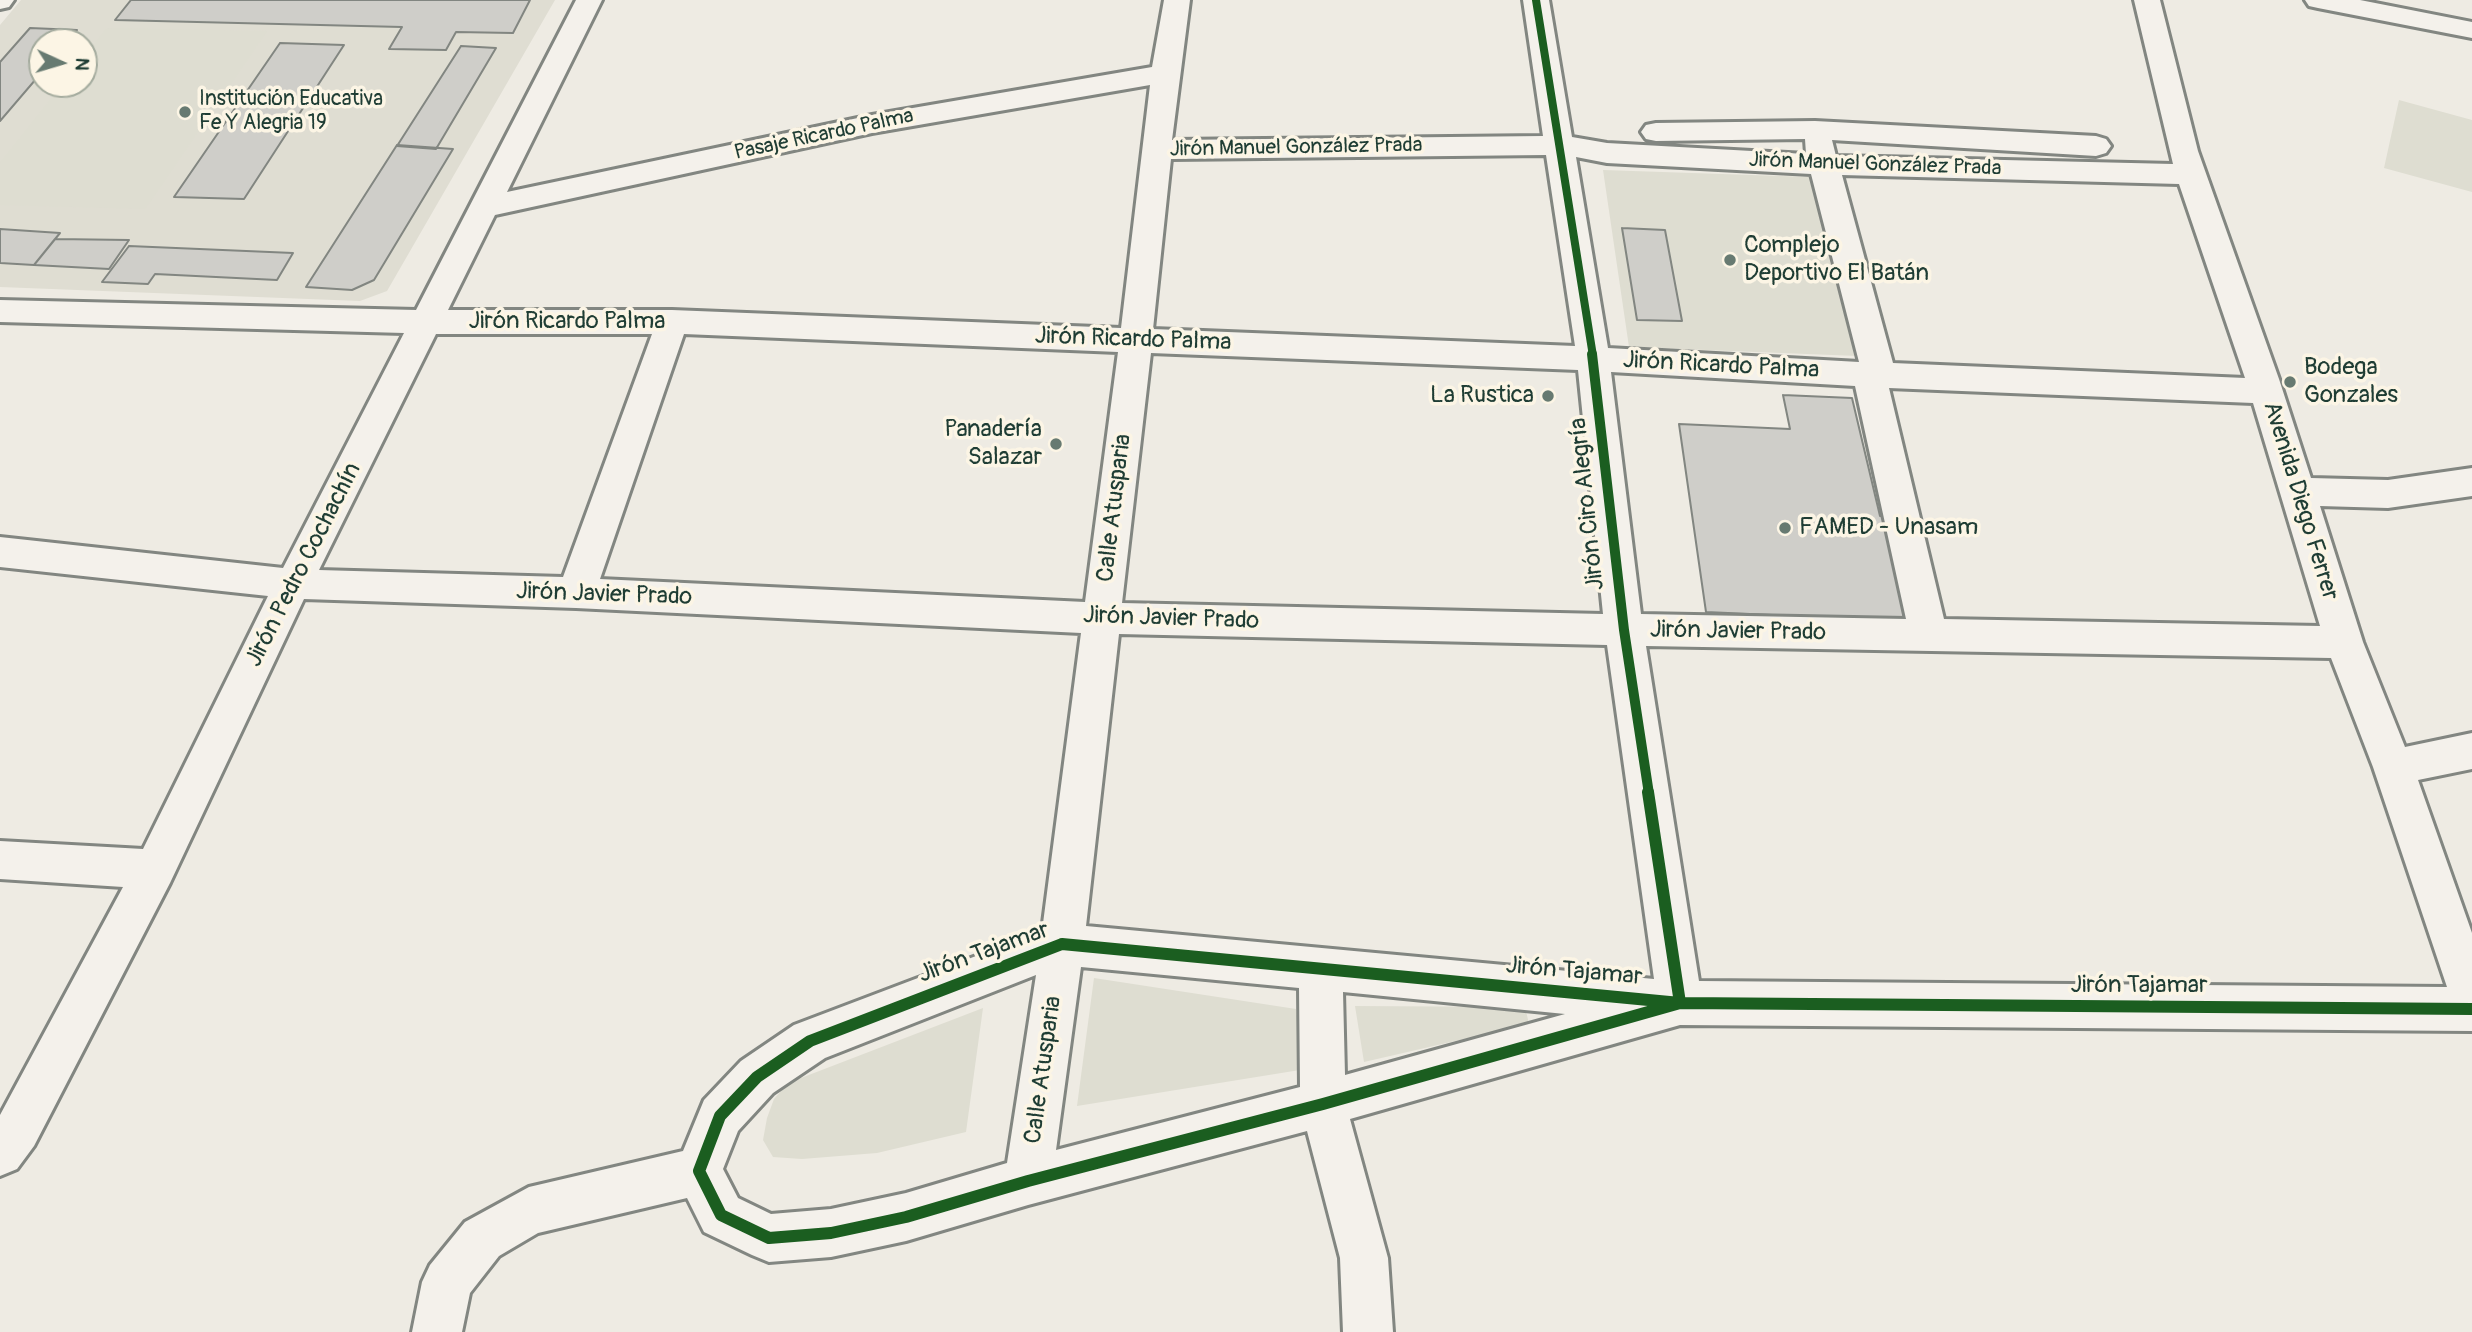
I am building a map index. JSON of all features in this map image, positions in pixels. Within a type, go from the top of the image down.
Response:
[{"type":"street","name":"Jirón Pedro Cochachín","points":[[9,1141],[155,869],[293,584],[589,0]]},
{"type":"street","name":"Calle Atusparia","points":[[1028,1181],[1062,944],[1136,340],[1165,74],[1177,0]]},
{"type":"street","name":"Jirón Ciro Alegría","points":[[1536,0],[1593,359],[1624,630],[1680,1003]]},
{"type":"street","name":"Avenida Diego Ferrer","points":[[2147,0],[2187,163],[2300,492],[2344,642],[2393,767],[2472,996]]},
{"type":"street","points":[[2318,0],[2472,30]]},
{"type":"street","name":"Pasaje Ricardo Palma","points":[[485,207],[872,124],[1165,74]]},
{"type":"street","name":"Jirón Manuel González Prada","points":[[1561,145],[1608,133],[1815,130],[2187,163]]},
{"type":"street","points":[[1815,130],[1874,375],[1929,635]]},
{"type":"street","name":"Jirón Manuel González Prada","points":[[1157,150],[1561,145],[1607,153],[1825,165],[2187,163]]},
{"type":"street","name":"Jirón Ricardo Palma","points":[[0,310],[427,322],[672,322],[1593,359],[1874,375],[2266,391]]},
{"type":"street","points":[[576,593],[672,322]]},
{"type":"street","points":[[2300,492],[2388,494],[2472,482]]},
{"type":"street","name":"Jirón Javier Prado","points":[[0,552],[293,584],[576,593],[1102,618],[2344,642]]},
{"type":"street","points":[[2393,767],[2472,751]]},
{"type":"street","points":[[0,860],[155,869]]},
{"type":"street","name":"Jirón Tajamar","points":[[699,1171],[720,1116],[757,1077],[810,1041],[1062,944],[1680,1003],[2472,1009]]},
{"type":"street","points":[[1321,969],[1323,1104],[1364,1258],[1368,1332]]},
{"type":"street","points":[[437,1332],[447,1282],[482,1238],[529,1211],[699,1171],[722,1215],[769,1238],[831,1233],[906,1217],[1028,1181],[1323,1104],[1680,1003]]},
{"type":"shaded area","points":[[21,0],[555,0],[387,291],[360,301],[0,287],[0,25]]},
{"type":"shaded area","points":[[107,28],[267,31],[145,209],[0,205],[0,163],[52,98],[98,98],[98,39]]},
{"type":"shaded area","points":[[2399,100],[2472,120],[2472,192],[2384,168]]},
{"type":"shaded area","points":[[1603,170],[1811,177],[1858,356],[1629,347]]},
{"type":"shaded area","points":[[1094,978],[1296,1009],[1306,1069],[1077,1106]]},
{"type":"shaded area","points":[[1355,1006],[1525,1007],[1529,1024],[1364,1062]]},
{"type":"shaded area","points":[[983,1008],[966,1132],[877,1153],[802,1159],[773,1157],[763,1140],[767,1118],[774,1099],[788,1083]]},
{"type":"building","points":[[131,0],[530,0],[513,33],[456,32],[446,50],[389,49],[402,27],[115,20]]},
{"type":"building","points":[[28,30],[28,88],[0,121],[0,62]]},
{"type":"building","points":[[280,43],[344,45],[244,199],[174,197]]},
{"type":"building","points":[[461,46],[496,48],[436,149],[397,146]]},
{"type":"building","points":[[397,145],[453,149],[374,280],[352,290],[306,287]]},
{"type":"building","points":[[1622,228],[1665,230],[1682,321],[1637,320]]},
{"type":"building","points":[[0,229],[60,233],[34,265],[0,263]]},
{"type":"building","points":[[55,239],[129,240],[109,269],[34,265]]},
{"type":"building","points":[[129,246],[293,253],[277,280],[155,274],[148,284],[102,282]]},
{"type":"building","points":[[1783,395],[1852,398],[1880,516],[1899,517],[1926,622],[1706,612],[1679,424],[1790,429]]},
{"type":"cycle path","points":[[1536,0],[1593,359],[1624,630],[1680,1003],[1323,1104],[1028,1181],[906,1217],[831,1233],[769,1238],[721,1215],[699,1171],[720,1116],[757,1077],[810,1041],[1062,944],[1680,1003],[2472,1009]]},
{"type":"place","name":"Institución Educativa Fe Y Alegria 19","points":[[185,112]]},
{"type":"place","name":"Complejo Deportivo El Batán","points":[[1730,260]]},
{"type":"place","name":"Bodega Gonzales","points":[[2290,382]]},
{"type":"place","name":"La Rustica","points":[[1548,396]]},
{"type":"place","name":"Panadería Salazar","points":[[1056,444]]},
{"type":"place","name":"FAMED - Unasam","points":[[1785,528]]}]
